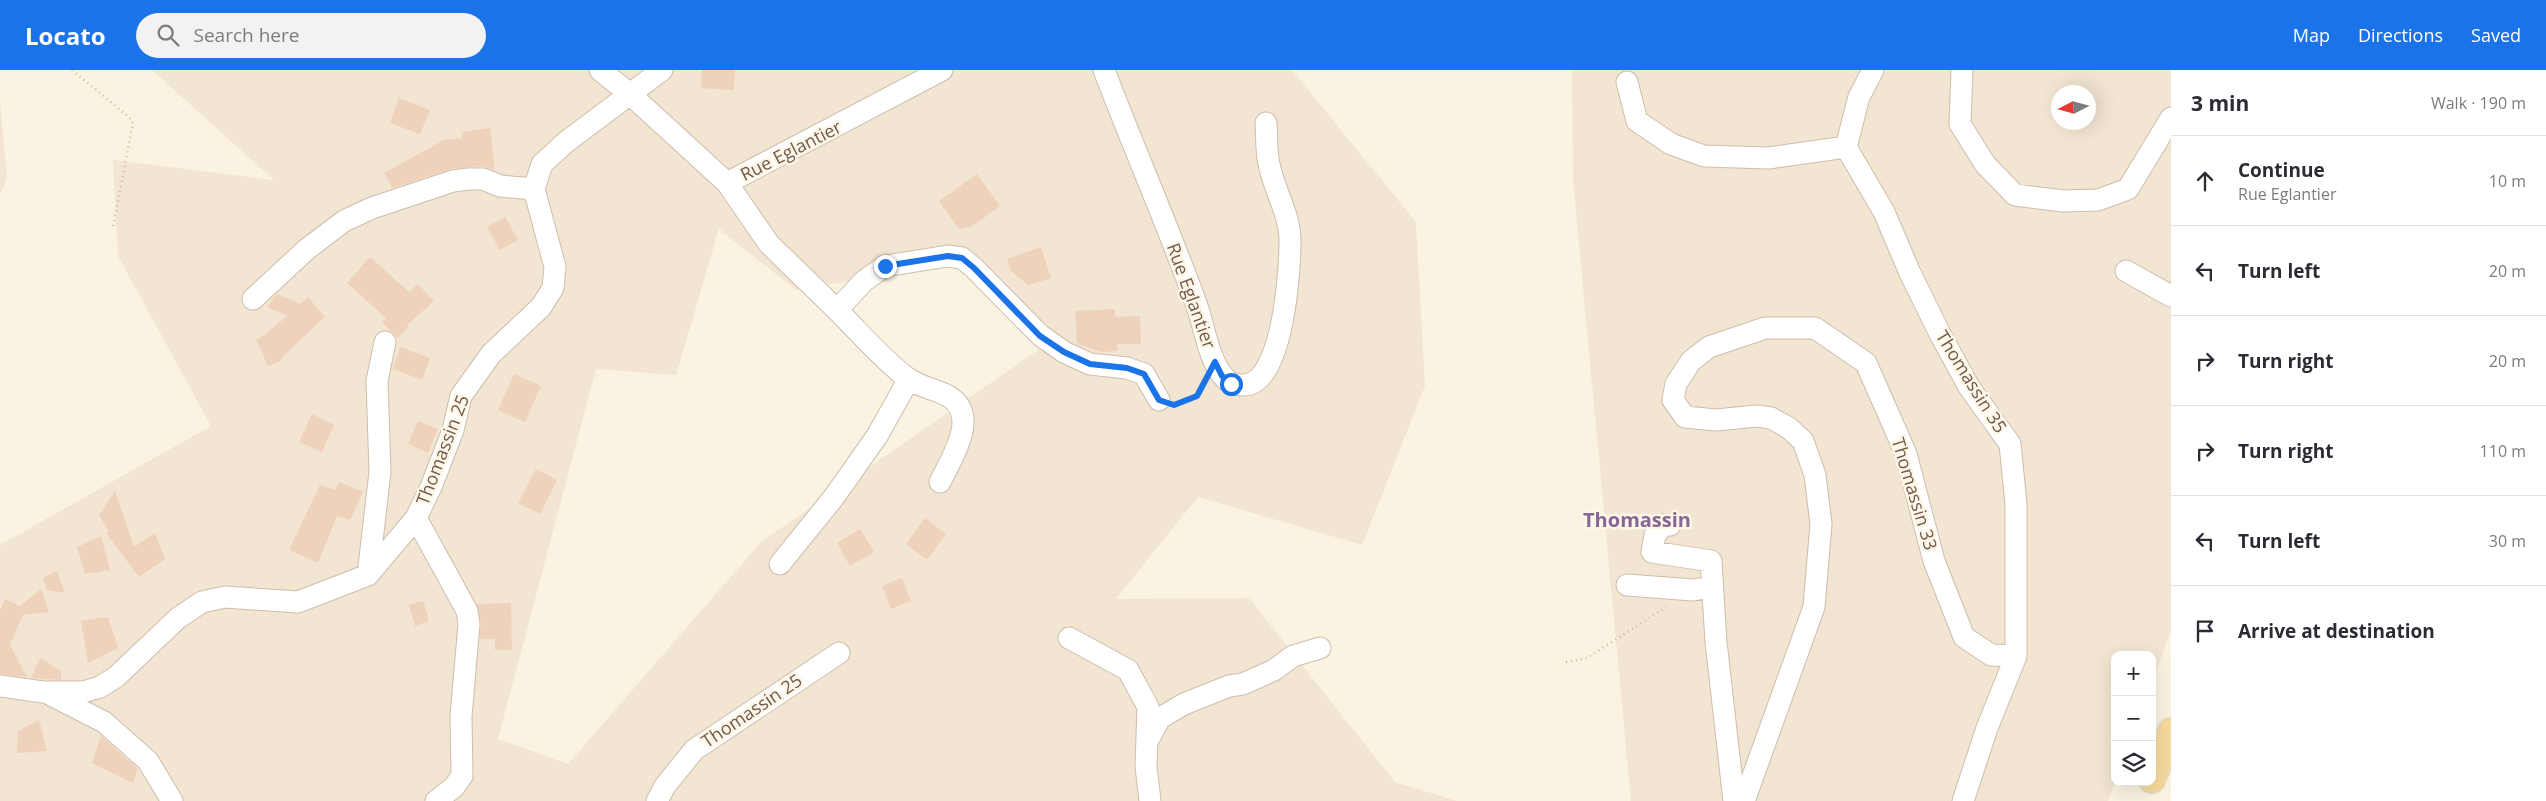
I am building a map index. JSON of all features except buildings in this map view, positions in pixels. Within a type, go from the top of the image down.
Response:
[{"type":"main road","points":[[2156,770],[2171,731]]},
{"type":"main road","points":[[2146,801],[2150,786]]},
{"type":"street","name":"Rue Eglantier","points":[[600,70],[632,95],[727,183],[942,70]]},
{"type":"street","points":[[253,299],[307,249],[344,221],[372,208],[462,180],[483,180],[500,186],[534,189],[542,164],[566,142],[632,95],[662,70]]},
{"type":"street","name":"Rue Eglantier","points":[[1104,70],[1197,306],[1215,362],[1222,376],[1231,384],[1246,385],[1255,382],[1263,375],[1281,333],[1288,282],[1290,239],[1287,222],[1269,164],[1266,123]]},
{"type":"street","points":[[1627,82],[1637,121],[1671,144],[1704,156],[1768,158],[1846,147],[1859,97],[1873,70]]},
{"type":"street","points":[[1962,70],[1960,124],[1985,164],[2015,196],[2063,201],[2098,200],[2128,189],[2171,118]]},
{"type":"street","name":"Thomassin 35","points":[[1846,147],[1884,212],[1910,273],[1944,342],[1969,387],[2010,444],[2016,504],[2016,656],[1987,728],[1963,801]]},
{"type":"street","points":[[727,183],[770,244],[890,365],[909,379],[947,395],[955,401],[960,409],[962,436],[940,482]]},
{"type":"street","name":"Thomassin 25","points":[[0,686],[43,692],[83,692],[100,688],[116,677],[178,618],[202,602],[225,597],[298,602],[368,575],[416,518],[431,487],[453,430],[461,396],[492,354],[541,307],[553,288],[555,267],[534,189]]},
{"type":"street","points":[[837,310],[864,282],[885,266],[948,256],[962,258],[1040,336],[1064,352],[1090,364],[1127,368],[1144,374],[1159,400]]},
{"type":"street","points":[[2126,271],[2171,296]]},
{"type":"street","name":"Thomassin 33","points":[[1744,801],[1814,607],[1821,524],[1815,475],[1803,441],[1789,428],[1771,418],[1757,416],[1716,420],[1685,417],[1673,400],[1676,384],[1692,360],[1709,347],[1764,328],[1815,328],[1866,363],[1906,454],[1934,561],[1964,637],[1990,654],[2016,656]]},
{"type":"street","points":[[368,575],[380,472],[378,381],[385,342]]},
{"type":"street","points":[[780,564],[840,490],[876,436],[909,379]]},
{"type":"street","points":[[416,518],[467,611],[469,624],[461,716],[462,776],[454,787],[436,801]]},
{"type":"street","points":[[1670,525],[1663,525],[1655,535],[1652,552],[1711,561],[1702,588],[1734,801]]},
{"type":"street","points":[[1627,585],[1702,588]]},
{"type":"street","points":[[1069,638],[1128,670],[1148,707],[1147,742],[1150,801]]},
{"type":"street","points":[[1147,742],[1160,718],[1184,704],[1229,686],[1243,684],[1274,670],[1293,656],[1320,648]]},
{"type":"street","name":"Thomassin 25","points":[[656,801],[665,786],[694,750],[839,653]]},
{"type":"street","name":"Thomassin 25","points":[[43,692],[104,722],[148,761],[163,797]]},
{"type":"path","points":[[72,70],[129,117],[133,123],[113,227]]},
{"type":"path","points":[[1159,400],[1174,405],[1197,396],[1215,362]]},
{"type":"path","points":[[1566,662],[1587,658],[1702,588]]},
{"type":"shaded area","points":[[152,70],[1292,70],[1416,222],[1425,386],[1362,545],[1198,497],[1116,599],[1249,598],[1395,782],[1457,801],[0,801],[0,545],[211,426],[118,256],[113,160],[274,180]],"holes":[[[719,229],[796,290],[976,260],[1041,348],[761,542],[568,764],[498,739],[596,369],[676,375]]]},
{"type":"shaded area","points":[[1572,70],[2171,70],[2171,631],[2156,671],[2156,651],[2111,651],[2111,786],[2114,786],[2108,801],[1631,801],[1573,180]]},
{"type":"shaded area","points":[[0,101],[7,178],[0,195]]},
{"type":"district","name":"Thomassin","points":[[1637,520]]},
{"type":"route","points":[[885,266],[948,256],[962,258],[1040,336],[1064,352],[1090,364],[1127,368],[1144,374],[1159,400],[1174,405],[1197,396],[1215,362],[1222,376],[1231,384]]}]
